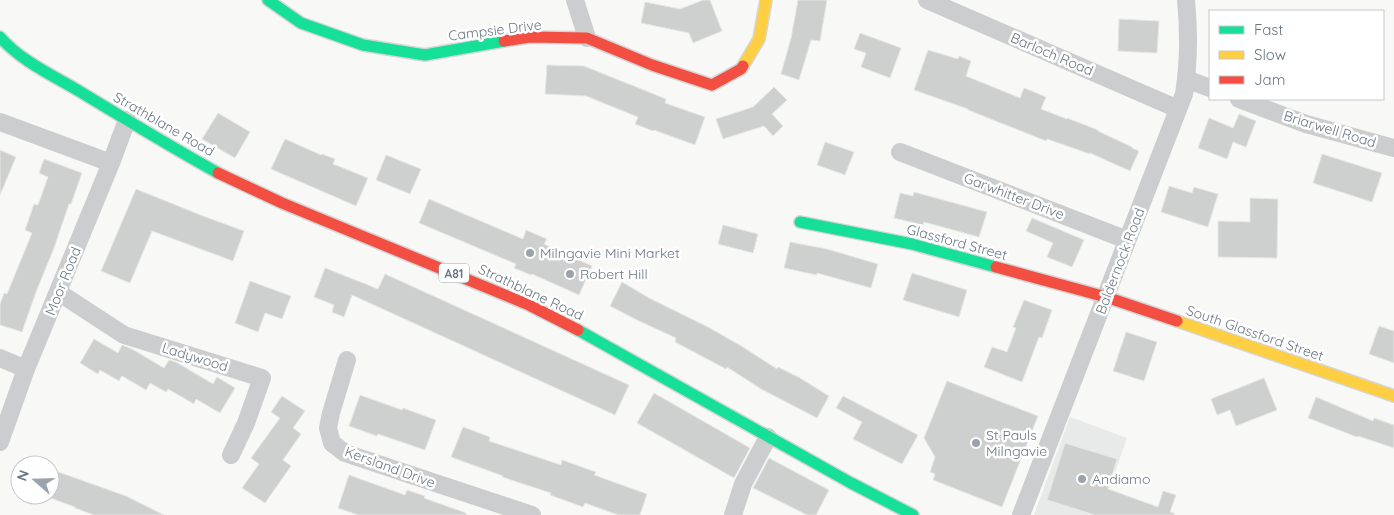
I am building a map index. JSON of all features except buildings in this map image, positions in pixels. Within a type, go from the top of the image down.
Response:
[{"type":"street","name":"Campsie Drive","points":[[268,0],[300,23],[363,45],[425,55],[530,38],[587,38],[652,65],[712,85],[742,69],[759,39],[766,0]]},
{"type":"street","points":[[575,0],[587,38]]},
{"type":"street","name":"Barloch Road","points":[[926,0],[1178,109]]},
{"type":"street","name":"Baldernock Road","points":[[1021,515],[1184,94],[1189,34],[1186,0]]},
{"type":"street","name":"Strathblane Road","points":[[0,37],[7,45],[32,63],[176,150],[235,182],[529,305],[580,331],[874,496],[913,515]]},
{"type":"street","points":[[1186,79],[1209,88]]},
{"type":"street","name":"Briarwell Road","points":[[1242,100],[1306,124],[1394,148]]},
{"type":"street","name":"Moor Road","points":[[0,442],[26,369],[111,163],[126,120]]},
{"type":"street","points":[[0,122],[111,163]]},
{"type":"street","name":"Garwhitter Drive","points":[[900,152],[1127,240]]},
{"type":"street","name":"Glassford Street","points":[[800,222],[912,244],[1106,297]]},
{"type":"street","name":"Ladywood","points":[[58,292],[124,336],[262,378],[246,423],[231,455]]},
{"type":"street","name":"South Glassford Street","points":[[1106,297],[1394,396]]},
{"type":"street","points":[[0,358],[26,369]]},
{"type":"street","name":"Kersland Drive","points":[[347,360],[330,413],[328,428],[332,443],[345,453],[532,515]]},
{"type":"street","points":[[732,515],[743,484],[768,437]]},
{"type":"shaded area","points":[[1070,417],[1127,438],[1100,515],[1034,515]]},
{"type":"traffic: fast","points":[[268,0],[301,23],[363,45],[425,55],[504,41]]},
{"type":"traffic: fast","points":[[0,37],[8,46],[37,67],[218,173]]},
{"type":"traffic: fast","points":[[800,222],[912,244],[996,267]]},
{"type":"traffic: fast","points":[[578,330],[851,483],[913,515]]},
{"type":"traffic: slow","points":[[743,66],[759,39],[766,0]]},
{"type":"traffic: slow","points":[[1177,321],[1394,396]]},
{"type":"traffic: jam","points":[[504,41],[530,37],[587,38],[652,65],[712,85],[741,69],[743,66]]},
{"type":"traffic: jam","points":[[218,173],[282,203],[529,305],[578,330]]},
{"type":"traffic: jam","points":[[996,267],[1106,297],[1177,321]]},
{"type":"place","name":"Milngavie Mini Market","points":[[530,253]]},
{"type":"place","name":"Robert Hill","points":[[570,274]]},
{"type":"place","name":"St Pauls Milngavie","points":[[976,443]]},
{"type":"place","name":"Andiamo","points":[[1082,479]]}]
